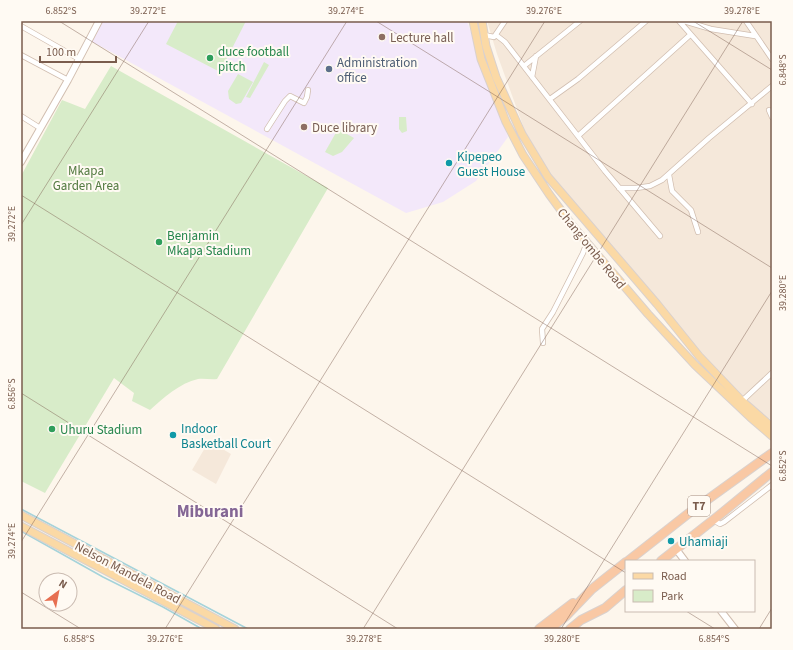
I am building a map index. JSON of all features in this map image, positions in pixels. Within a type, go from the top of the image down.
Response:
[{"type":"highway","name":"T7","points":[[630,560],[689,513],[772,452]]},
{"type":"highway","name":"T7","points":[[662,560],[772,472]]},
{"type":"highway","name":"T7","points":[[539,629],[625,564]]},
{"type":"highway","name":"T7","points":[[550,629],[566,616],[592,589]]},
{"type":"highway","points":[[578,629],[625,591]]},
{"type":"highway","points":[[570,629],[581,620],[605,608]]},
{"type":"main road","name":"Chang'ombe Road","points":[[472,21],[481,59],[506,122],[523,155],[549,194],[571,224],[634,298],[695,365],[772,437]]},
{"type":"main road","name":"Chang'ombe Road","points":[[482,21],[484,36],[496,77],[522,134],[548,177],[657,304],[699,356],[742,400],[772,427]]},
{"type":"main road","name":"Nelson Mandela Road","points":[[21,515],[235,629]]},
{"type":"main road","name":"Nelson Mandela Road","points":[[21,526],[216,629]]},
{"type":"street","points":[[21,162],[68,80],[99,21]]},
{"type":"street","points":[[494,36],[505,21]]},
{"type":"street","points":[[524,66],[580,21]]},
{"type":"street","points":[[550,99],[578,79],[646,21]]},
{"type":"street","points":[[679,21],[752,104]]},
{"type":"street","points":[[684,21],[711,29],[755,36]]},
{"type":"street","points":[[746,21],[772,59]]},
{"type":"street","points":[[21,26],[79,59]]},
{"type":"street","points":[[484,36],[496,35],[504,42],[619,188],[660,236]]},
{"type":"street","points":[[578,136],[690,35]]},
{"type":"street","points":[[21,55],[68,80]]},
{"type":"street","points":[[532,77],[536,56]]},
{"type":"street","points":[[619,188],[650,186],[662,180],[709,138],[772,86]]},
{"type":"street","points":[[267,129],[285,101],[290,96],[304,103],[308,90]]},
{"type":"street","points":[[769,110],[772,117]]},
{"type":"street","points":[[21,116],[40,128]]},
{"type":"street","points":[[669,175],[672,191],[692,210],[698,232]]},
{"type":"street","points":[[543,343],[542,330],[553,312],[583,253],[587,242]]},
{"type":"street","points":[[742,400],[772,373]]},
{"type":"street","points":[[760,416],[772,423]]},
{"type":"street","points":[[713,520],[720,524],[724,522],[772,485]]},
{"type":"street","points":[[676,549],[684,560]]},
{"type":"street","points":[[722,612],[735,629]]},
{"type":"shaded area","points":[[102,21],[467,21],[508,137],[476,181],[443,202],[406,213],[91,41]]},
{"type":"shaded area","points":[[487,21],[772,21],[772,420],[754,410],[711,374],[615,257],[549,171],[525,131],[497,54]]},
{"type":"shaded area","points":[[209,441],[231,454],[216,484],[192,470]]},
{"type":"green space","name":"duce football pitch","points":[[178,21],[246,21],[220,72],[166,44]]},
{"type":"green space","points":[[264,62],[269,65],[250,98],[246,97]]},
{"type":"green space","name":"Benjamin Mkapa Stadium","points":[[111,66],[328,188],[217,379],[198,379],[178,387],[150,410],[132,401],[134,393],[114,378],[45,493],[21,481],[21,176],[62,100],[85,109]]},
{"type":"green space","points":[[238,74],[253,82],[241,103],[236,104],[229,99],[228,91]]},
{"type":"green space","points":[[399,117],[406,117],[407,131],[402,133],[399,129]]},
{"type":"green space","points":[[338,129],[354,138],[342,152],[333,156],[325,152]]},
{"type":"waterway","points":[[21,509],[248,629]]},
{"type":"waterway","points":[[21,531],[103,577],[163,607],[202,629]]},
{"type":"place","name":"Lecture hall","points":[[382,37]]},
{"type":"place","name":"duce football pitch","points":[[210,58]]},
{"type":"place","name":"Administration office","points":[[329,69]]},
{"type":"place","name":"Duce library","points":[[304,127]]},
{"type":"place","name":"Kipepeo Guest House","points":[[449,163]]},
{"type":"place","name":"Benjamin Mkapa Stadium","points":[[159,242]]},
{"type":"place","name":"Uhuru Stadium","points":[[52,429]]},
{"type":"place","name":"Indoor Basketball Court","points":[[173,435]]},
{"type":"place","name":"Uhamiaji","points":[[671,541]]},
{"type":"district","name":"Miburani","points":[[210,511]]},
{"type":"park label","name":"Mkapa Garden Area","points":[[86,178]]}]
